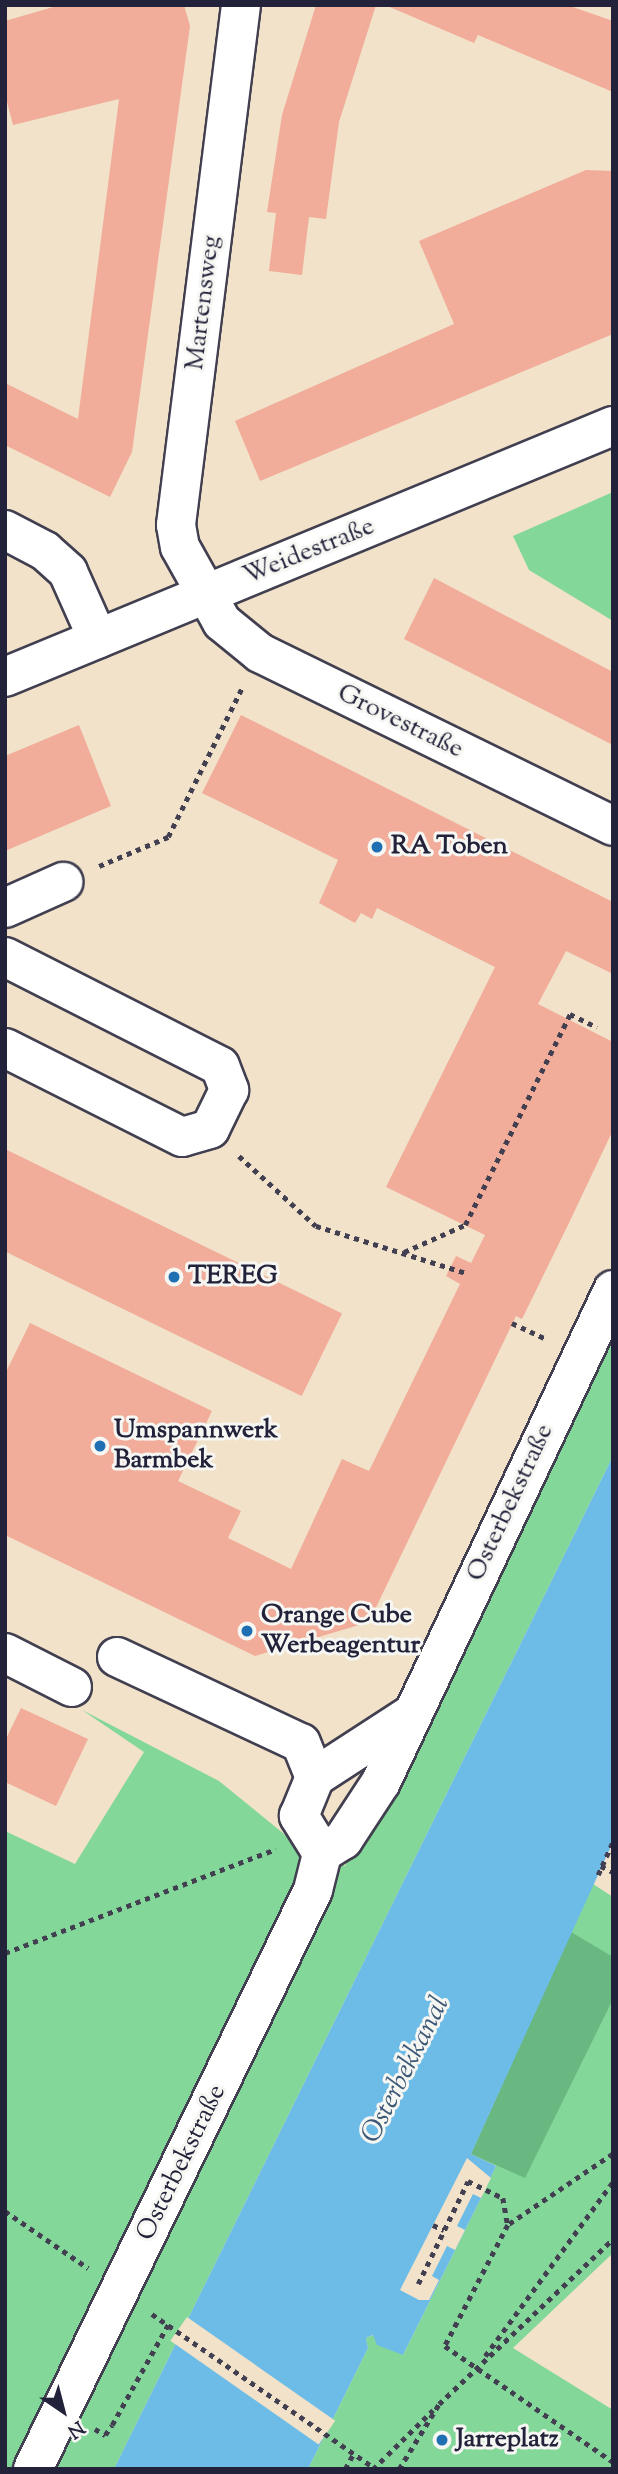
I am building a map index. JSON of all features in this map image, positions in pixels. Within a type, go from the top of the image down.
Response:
[{"type":"street","name":"Martensweg","points":[[204,596],[176,525],[241,5]]},
{"type":"street","name":"Weidestraße","points":[[5,677],[613,426]]},
{"type":"street","points":[[5,530],[46,551],[68,572],[98,639]]},
{"type":"street","name":"Grovestraße","points":[[204,596],[222,622],[260,653],[613,827]]},
{"type":"street","points":[[5,908],[63,882]]},
{"type":"street","points":[[5,957],[220,1066],[229,1090],[209,1129],[182,1137],[5,1048]]},
{"type":"street","name":"Osterbekstraße","points":[[314,1845],[343,1840],[381,1782],[409,1716],[613,1290]]},
{"type":"street","points":[[5,1653],[72,1687]]},
{"type":"street","points":[[117,1657],[301,1743],[315,1777],[409,1716]]},
{"type":"street","name":"Osterbekstraße","points":[[33,2469],[313,1890],[314,1845],[299,1816],[315,1777]]},
{"type":"path","points":[[63,882],[168,837],[260,653]]},
{"type":"path","points":[[404,1252],[466,1224],[570,1014],[597,1027]]},
{"type":"path","points":[[209,1129],[316,1226],[466,1273]]},
{"type":"path","points":[[598,1875],[613,1842]]},
{"type":"path","points":[[5,1954],[314,1845]]},
{"type":"path","points":[[601,1867],[613,1872]]},
{"type":"path","points":[[613,2154],[508,2225],[445,2347],[613,2462]]},
{"type":"path","points":[[418,2284],[468,2181],[503,2199],[508,2225]]},
{"type":"path","points":[[144,2324],[150,2312],[374,2468],[477,2367],[613,2182]]},
{"type":"path","points":[[5,2211],[121,2291]]},
{"type":"path","points":[[433,2225],[444,2231]]},
{"type":"path","points":[[481,2362],[613,2239]]},
{"type":"path","points":[[96,2418],[95,2430],[105,2435],[169,2326]]},
{"type":"path","points":[[399,2469],[439,2404]]},
{"type":"path","points":[[345,2469],[354,2453]]},
{"type":"green space","points":[[613,492],[613,621],[529,570],[513,536]]},
{"type":"green space","points":[[613,1323],[613,1456],[114,2469],[5,2469],[5,1831],[75,1864],[144,1752],[82,1710],[219,1781],[294,1842],[345,1866]]},
{"type":"green space","points":[[593,1884],[613,1897],[613,2253],[513,2348],[613,2410],[613,2469],[308,2469],[368,2348],[366,2338],[374,2335],[403,2355],[481,2198],[496,2166],[471,2154]]},
{"type":"green space","points":[[571,1932],[613,1957],[613,1999],[525,2178],[471,2154]]},
{"type":"water","name":"Osterbekkanal","points":[[613,1456],[613,1842],[471,2154],[496,2166],[481,2198],[403,2355],[377,2345],[373,2335],[366,2338],[368,2348],[308,2469],[114,2469]]},
{"type":"pier","points":[[467,2158],[491,2178],[481,2198],[473,2194],[457,2226],[465,2230],[455,2250],[447,2246],[432,2276],[439,2280],[429,2300],[419,2300],[400,2290]]},
{"type":"pier","points":[[187,2317],[335,2421],[319,2445],[170,2341]]},
{"type":"building","points":[[60,5],[184,5],[190,26],[132,452],[110,497],[5,445],[5,383],[78,419],[119,99],[13,125],[5,94],[5,21]]},
{"type":"building","points":[[316,5],[376,5],[339,122],[326,219],[309,217],[302,275],[269,271],[276,213],[267,212],[282,115]]},
{"type":"building","points":[[385,5],[567,5],[613,21],[613,92],[478,35],[474,43]]},
{"type":"building","points":[[586,170],[613,171],[613,334],[260,481],[235,421],[454,324],[419,241]]},
{"type":"building","points":[[434,578],[613,672],[613,745],[404,639]]},
{"type":"building","points":[[241,715],[613,902],[613,974],[566,951],[538,1004],[613,1042],[613,1130],[567,1227],[522,1319],[516,1316],[369,1622],[255,1656],[5,1535],[5,1374],[30,1323],[212,1411],[178,1481],[241,1511],[228,1538],[291,1569],[342,1459],[369,1471],[460,1284],[446,1276],[456,1256],[471,1263],[485,1235],[386,1187],[495,967],[377,908],[372,919],[361,913],[355,923],[319,903],[338,860],[202,793]]},
{"type":"building","points":[[79,725],[111,806],[5,851],[5,756]]},
{"type":"building","name":"TEREG","points":[[5,1149],[342,1313],[302,1396],[5,1251]]},
{"type":"building","points":[[21,1708],[88,1739],[56,1806],[5,1782],[5,1741]]},
{"type":"place","name":"RA Toben","points":[[377,847]]},
{"type":"place","name":"TEREG","points":[[174,1277]]},
{"type":"place","name":"Umspannwerk Barmbek","points":[[100,1446]]},
{"type":"place","name":"Orange Cube Werbeagentur","points":[[247,1631]]},
{"type":"place","name":"Jarreplatz","points":[[442,2440]]}]
